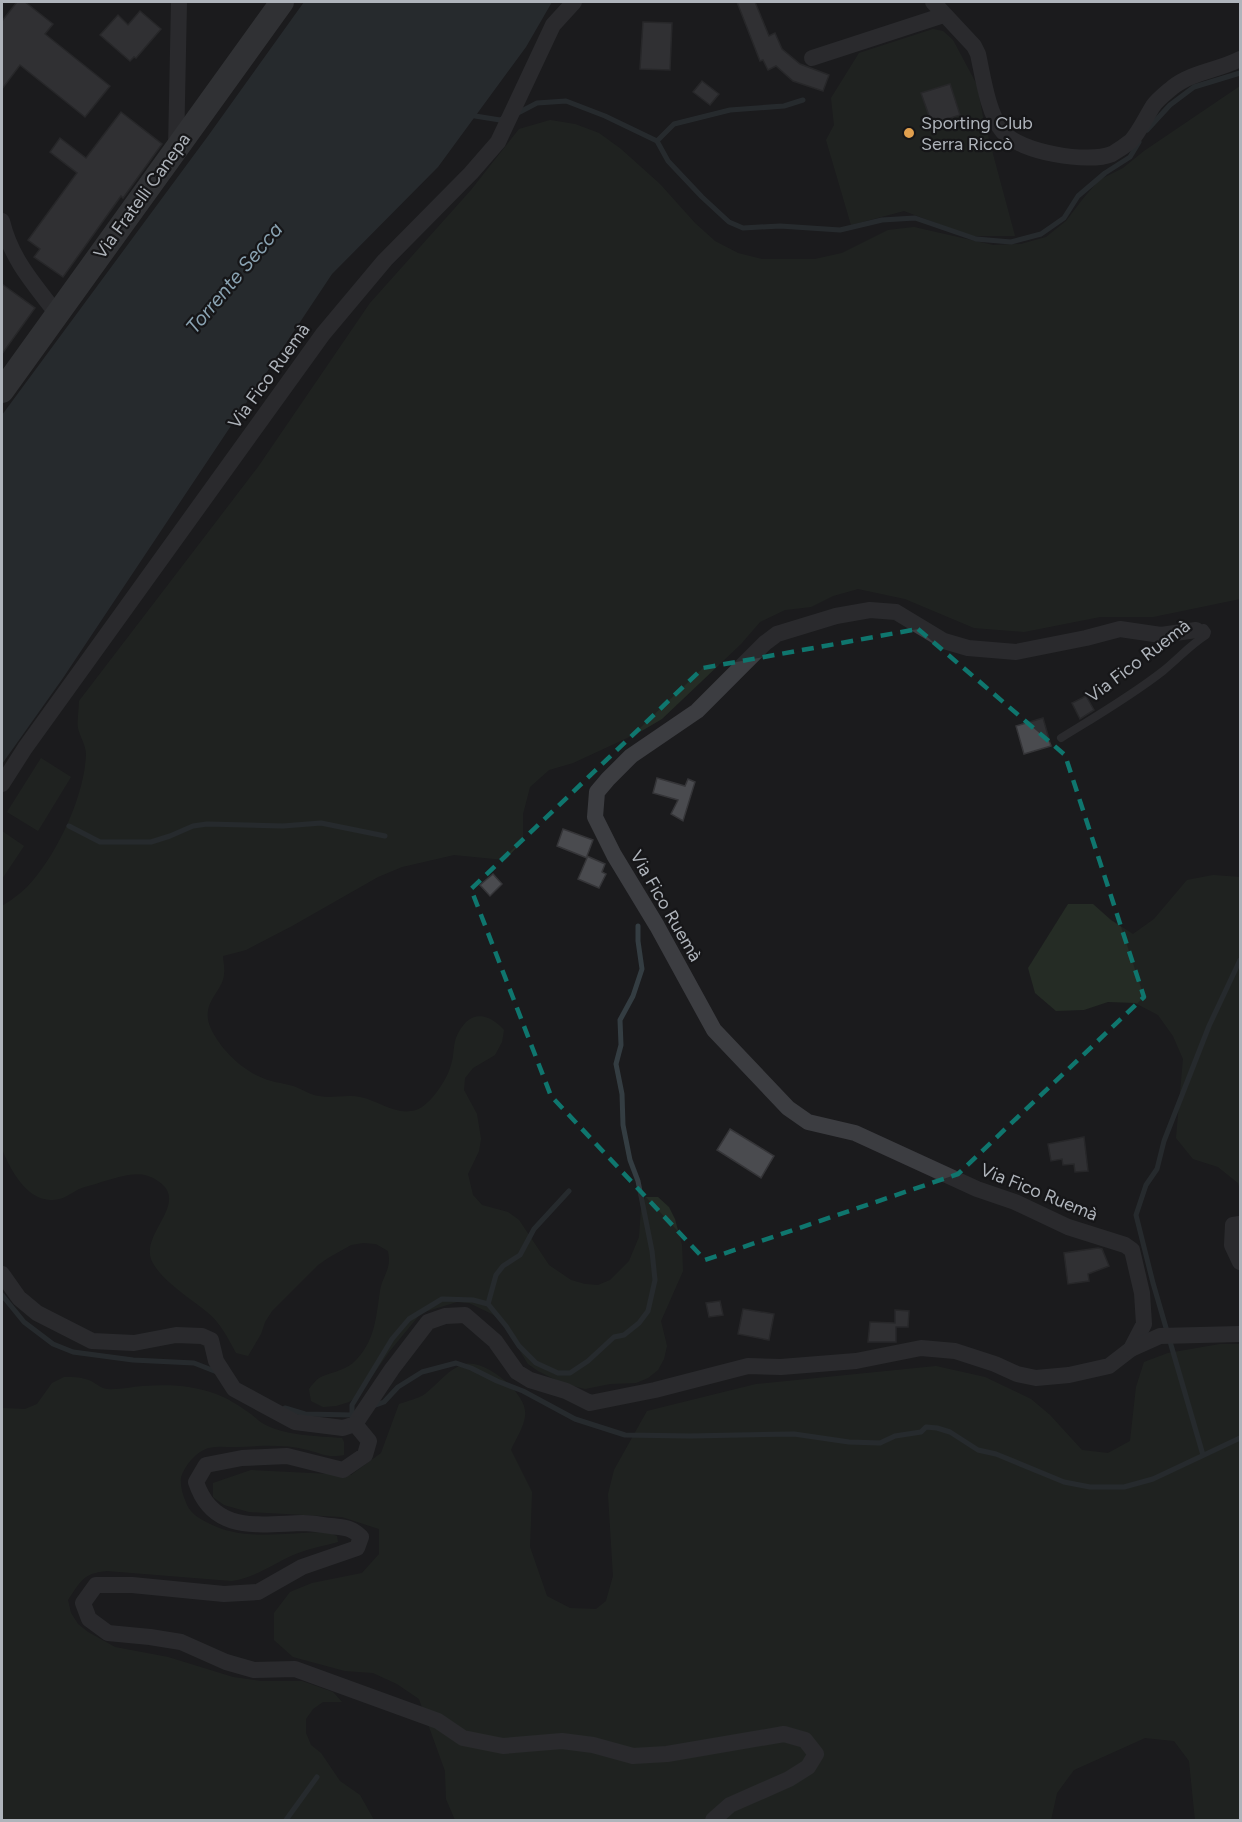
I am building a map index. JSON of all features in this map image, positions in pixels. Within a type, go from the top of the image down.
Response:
[{"type":"main road","name":"Via Fratelli Canepa","points":[[2,391],[282,2]]},
{"type":"street","points":[[176,150],[178,2]]},
{"type":"street","name":"Via Fico Ruemà","points":[[2,784],[25,748],[323,334],[385,260],[471,173],[498,142],[553,26],[574,2]]},
{"type":"street","points":[[812,58],[938,8],[974,46],[994,116],[1002,131],[1012,140],[1027,147],[1081,158],[1111,154],[1131,140],[1155,103],[1175,86],[1240,59]]},
{"type":"street","points":[[2,221],[5,235],[20,267],[57,314]]},
{"type":"street","name":"Via Fico Ruemà","points":[[355,1424],[392,1369],[429,1322],[445,1316],[465,1315],[495,1341],[517,1372],[530,1380],[566,1391],[590,1403],[655,1390],[748,1366],[781,1367],[856,1361],[921,1348],[955,1351],[1017,1374],[1036,1378],[1069,1375],[1109,1366],[1131,1348],[1144,1324],[1142,1293],[1132,1250],[1125,1245],[1068,1227],[1015,1202],[977,1189],[855,1133],[808,1122],[788,1108],[714,1030],[657,926],[614,855],[595,817],[597,792],[631,756],[697,711],[765,643],[777,634],[836,616],[870,610],[896,612],[944,641],[968,648],[1016,652],[1120,629],[1161,635],[1196,630]]},
{"type":"street","points":[[1240,1224],[1233,1225],[1232,1245],[1240,1262]]},
{"type":"street","points":[[2,1274],[19,1298],[37,1312],[92,1341],[134,1343],[176,1335],[202,1336],[211,1340],[216,1360],[234,1389],[295,1422],[343,1428],[355,1424],[369,1442],[365,1455],[343,1470],[287,1456],[242,1458],[206,1465],[196,1482],[201,1497],[217,1515],[244,1524],[307,1523],[353,1529],[361,1537],[357,1548],[302,1568],[258,1592],[224,1594],[132,1585],[96,1586],[83,1603],[89,1619],[108,1633],[181,1642],[226,1662],[254,1670],[295,1669],[438,1721],[463,1738],[503,1746],[562,1741],[633,1756],[667,1754],[784,1734],[806,1740],[816,1754],[808,1767],[789,1779],[730,1806],[713,1821]]},
{"type":"street","points":[[1131,1348],[1160,1336],[1240,1334]]},
{"type":"lane","name":"Via Fico Ruemà","points":[[1061,738],[1154,677],[1206,635],[1204,628],[1196,630]]},
{"type":"highlighted area","points":[[918,629],[1065,755],[1144,997],[958,1174],[705,1260],[551,1096],[471,889],[703,668]]},
{"type":"shaded area","name":"Sporting Club Serra Riccò","points":[[933,29],[943,31],[953,40],[977,85],[983,117],[1015,236],[971,236],[904,211],[851,225],[826,140],[834,125],[831,98],[859,53]]},
{"type":"shaded area","points":[[1240,86],[1240,599],[1153,617],[1100,617],[1024,632],[974,628],[905,599],[858,589],[833,596],[811,607],[785,610],[760,622],[741,644],[662,719],[640,732],[573,763],[549,770],[530,787],[523,814],[523,841],[505,860],[454,855],[402,867],[378,877],[246,950],[223,956],[223,980],[208,1012],[211,1029],[219,1043],[237,1062],[258,1076],[316,1095],[355,1096],[394,1110],[416,1110],[427,1103],[442,1084],[451,1065],[460,1029],[471,1018],[477,1016],[497,1023],[504,1030],[502,1042],[495,1055],[473,1068],[465,1078],[464,1090],[477,1114],[481,1139],[479,1151],[468,1174],[473,1195],[482,1205],[508,1212],[519,1220],[549,1265],[571,1280],[598,1285],[610,1280],[629,1261],[639,1237],[641,1209],[645,1197],[658,1197],[669,1207],[682,1245],[683,1271],[661,1321],[667,1346],[658,1370],[648,1378],[636,1383],[610,1384],[585,1389],[562,1383],[528,1364],[502,1322],[492,1314],[469,1303],[457,1302],[421,1313],[389,1352],[359,1395],[349,1402],[323,1407],[311,1401],[309,1389],[319,1378],[353,1363],[366,1347],[376,1320],[381,1285],[388,1268],[388,1251],[376,1244],[351,1245],[318,1265],[272,1311],[248,1356],[236,1353],[216,1321],[168,1281],[151,1259],[150,1249],[153,1238],[167,1208],[169,1198],[167,1189],[158,1181],[144,1175],[130,1175],[82,1188],[61,1198],[48,1200],[30,1192],[23,1185],[10,1167],[2,1149],[2,906],[24,890],[38,874],[58,843],[75,807],[86,754],[78,728],[79,701],[258,467],[370,303],[471,190],[519,129],[550,120],[575,124],[599,133],[621,149],[660,184],[695,223],[715,241],[738,253],[762,259],[815,259],[842,253],[888,230],[914,227],[993,245],[1021,244],[1046,237],[1066,221],[1099,180],[1123,168],[1144,151]]},
{"type":"shaded area","points":[[41,758],[71,777],[38,831],[7,812]]},
{"type":"shaded area","points":[[2,831],[24,846],[2,879]]},
{"type":"shaded area","points":[[1213,875],[1240,877],[1240,1190],[1238,1183],[1218,1167],[1193,1159],[1176,1138],[1183,1059],[1173,1036],[1158,1015],[1135,1003],[1108,1002],[1084,1010],[1056,1011],[1035,993],[1028,968],[1068,904],[1093,904],[1111,920],[1133,934],[1154,919],[1187,880]]},
{"type":"shaded area","points":[[1220,1344],[1240,1344],[1240,1820],[1195,1820],[1189,1761],[1174,1741],[1145,1738],[1074,1770],[1057,1793],[1051,1820],[455,1820],[446,1799],[445,1771],[419,1699],[397,1684],[373,1673],[345,1671],[293,1657],[274,1640],[274,1613],[290,1592],[312,1583],[362,1573],[379,1554],[379,1529],[342,1517],[249,1512],[224,1505],[213,1497],[213,1483],[251,1470],[351,1475],[381,1453],[399,1404],[425,1394],[459,1366],[474,1364],[484,1367],[504,1380],[520,1398],[524,1408],[523,1425],[511,1450],[532,1492],[530,1547],[547,1596],[570,1608],[596,1609],[606,1601],[613,1576],[608,1494],[614,1470],[647,1411],[756,1384],[936,1366],[985,1377],[1031,1399],[1050,1415],[1082,1450],[1108,1453],[1130,1441],[1136,1387],[1144,1362],[1168,1353]]},
{"type":"shaded area","points":[[64,1377],[84,1379],[107,1389],[162,1385],[198,1389],[228,1400],[262,1423],[280,1431],[342,1438],[344,1455],[338,1456],[281,1446],[208,1448],[188,1464],[181,1477],[183,1494],[192,1512],[224,1530],[267,1535],[326,1532],[337,1536],[338,1542],[298,1553],[256,1574],[232,1581],[99,1572],[87,1576],[68,1600],[71,1613],[78,1624],[115,1647],[168,1657],[233,1677],[261,1681],[302,1681],[333,1692],[342,1702],[323,1702],[313,1709],[306,1719],[306,1733],[311,1745],[321,1753],[340,1781],[360,1795],[374,1820],[2,1820],[2,1408],[25,1409],[37,1404],[52,1383]]},
{"type":"water","name":"Torrente Secca","points":[[304,2],[552,2],[526,47],[438,167],[332,274],[63,678],[2,764],[2,415]]},
{"type":"building","points":[[17,2],[25,2],[53,24],[45,34],[110,86],[85,117],[20,65],[2,89],[2,21]]},
{"type":"building","points":[[737,2],[755,2],[769,36],[775,33],[782,49],[800,64],[829,75],[823,91],[793,81],[776,66],[768,70],[763,60],[760,61]]},
{"type":"building","points":[[140,11],[161,29],[136,58],[130,61],[100,35],[118,15],[128,25]]},
{"type":"building","points":[[643,22],[672,23],[670,70],[640,69]]},
{"type":"building","points":[[702,81],[719,94],[710,105],[693,92]]},
{"type":"building","points":[[950,84],[960,115],[932,124],[921,93]]},
{"type":"building","points":[[121,112],[162,144],[123,198],[121,196],[63,277],[34,257],[40,249],[28,240],[77,173],[50,152],[60,138],[86,158]]},
{"type":"building","points":[[2,284],[35,308],[2,354]]},
{"type":"building","points":[[1086,696],[1094,710],[1080,719],[1072,703]]},
{"type":"building","points":[[1043,718],[1051,746],[1024,754],[1016,726]]},
{"type":"building","points":[[657,778],[685,786],[688,779],[695,782],[683,821],[671,814],[678,800],[653,793]]},
{"type":"building","points":[[563,829],[593,840],[587,856],[605,864],[602,872],[606,874],[599,888],[578,879],[587,858],[557,846]]},
{"type":"building","points":[[493,874],[502,884],[490,896],[480,885]]},
{"type":"building","points":[[730,1129],[774,1156],[761,1178],[717,1150]]},
{"type":"building","points":[[1084,1137],[1088,1171],[1075,1172],[1074,1164],[1063,1165],[1062,1159],[1051,1161],[1048,1144]]},
{"type":"building","points":[[1102,1249],[1109,1266],[1088,1274],[1089,1281],[1068,1284],[1064,1253]]},
{"type":"building","points":[[720,1301],[723,1315],[709,1317],[706,1303]]},
{"type":"building","points":[[743,1309],[774,1314],[769,1340],[738,1334]]},
{"type":"building","points":[[895,1310],[909,1311],[908,1327],[896,1327],[896,1342],[868,1342],[870,1322],[895,1323]]},
{"type":"waterway","points":[[1147,130],[1170,105],[1194,87],[1240,73]]},
{"type":"waterway","points":[[657,141],[674,124],[730,110],[784,106],[803,100]]},
{"type":"waterway","points":[[516,114],[537,103],[566,101],[605,116],[657,141],[668,161],[702,197],[729,222],[743,228],[780,226],[840,230],[882,220],[915,218],[976,239],[1011,242],[1041,234],[1064,218],[1078,196],[1105,173],[1130,157],[1139,142]]},
{"type":"waterway","points":[[469,115],[500,120],[504,118]]},
{"type":"waterway","points":[[69,826],[100,842],[151,842],[193,826],[207,824],[283,826],[321,823],[385,836]]},
{"type":"waterway","points":[[352,1415],[352,1405],[392,1339],[409,1319],[442,1299],[473,1300],[488,1304],[519,1346],[536,1363],[558,1373],[570,1373],[588,1361],[614,1337],[624,1335],[639,1323],[648,1311],[655,1280],[652,1251],[638,1181],[630,1160],[623,1125],[622,1094],[616,1064],[621,1045],[620,1020],[633,996],[642,969],[638,926]]},
{"type":"waterway","points":[[1203,1455],[1153,1283],[1136,1215],[1146,1185],[1157,1169],[1164,1141],[1209,1026],[1240,960]]},
{"type":"waterway","points":[[488,1304],[496,1275],[503,1266],[520,1255],[534,1229],[569,1191]]},
{"type":"waterway","points":[[2,1295],[24,1322],[53,1344],[73,1352],[133,1360],[194,1363],[217,1372]]},
{"type":"waterway","points":[[373,1406],[384,1402],[398,1387],[422,1372],[456,1363],[523,1391],[575,1419],[625,1435],[794,1434],[849,1442],[880,1443],[895,1436],[921,1432],[926,1427],[937,1428],[950,1432],[978,1450],[996,1454],[1064,1482],[1090,1487],[1124,1487],[1153,1479],[1240,1438]]},
{"type":"waterway","points":[[285,1408],[305,1414],[352,1415],[356,1413]]},
{"type":"waterway","points":[[286,1820],[317,1777]]},
{"type":"place","name":"Sporting Club Serra Riccò","points":[[909,133]]}]
